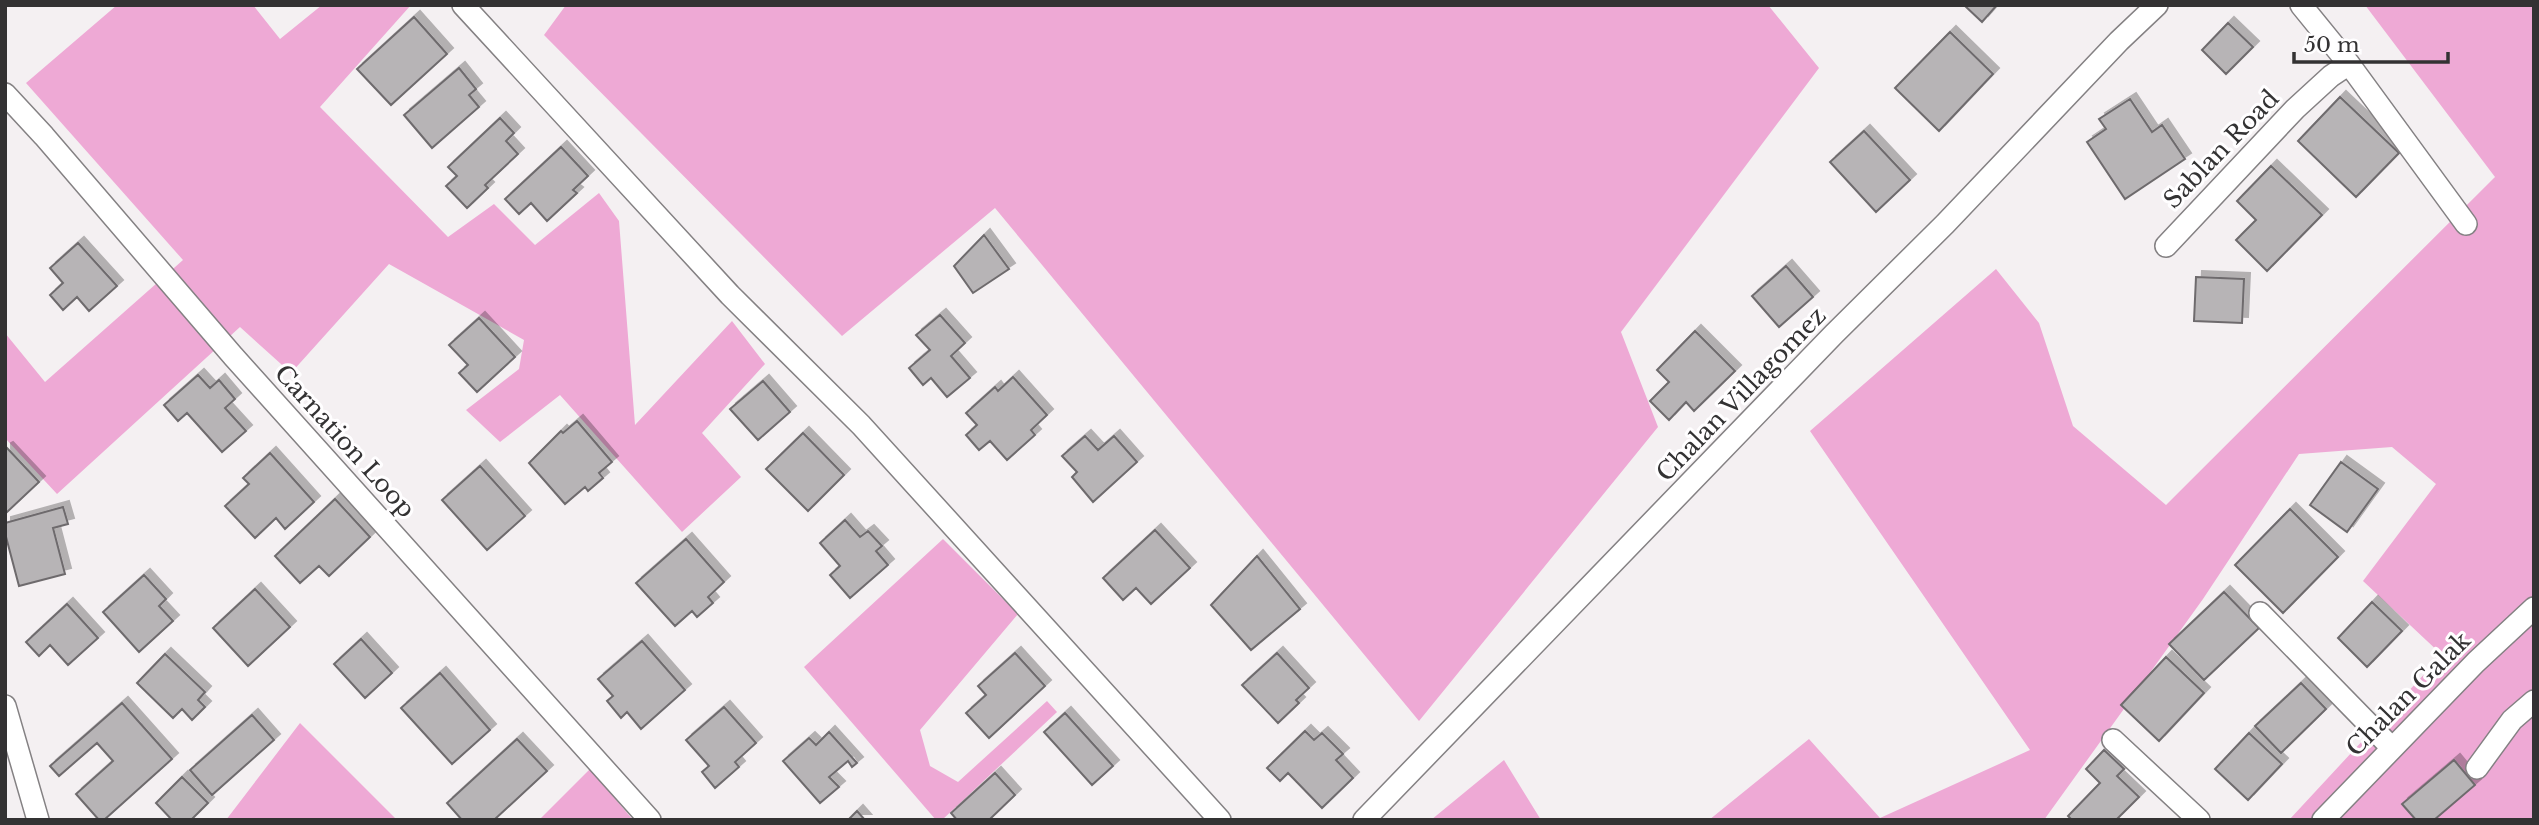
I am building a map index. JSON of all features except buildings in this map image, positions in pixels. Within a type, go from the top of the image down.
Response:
[{"type":"street","points":[[463,5],[730,295],[861,425],[1220,820]]},
{"type":"street","name":"Chalan Villagomez","points":[[1364,820],[1834,334],[1954,216],[2119,41],[2157,5]]},
{"type":"street","points":[[2301,5],[2349,64],[2466,224]]},
{"type":"street","name":"Sablan Road","points":[[2165,246],[2295,109],[2330,76],[2349,64]]},
{"type":"street","name":"Carnation Loop","points":[[5,94],[233,356],[650,820]]},
{"type":"street","name":"Chalan Galak","points":[[2323,820],[2391,747],[2534,608]]},
{"type":"street","points":[[2260,613],[2391,747]]},
{"type":"street","points":[[2477,768],[2512,720],[2527,704],[2534,701]]},
{"type":"street","points":[[5,706],[38,820]]},
{"type":"street","points":[[2113,740],[2199,820]]},
{"type":"shaded area","points":[[117,5],[253,5],[280,39],[322,5],[411,5],[320,107],[448,237],[494,204],[535,245],[599,193],[619,221],[635,425],[732,321],[765,364],[702,433],[741,477],[682,532],[560,395],[500,442],[466,410],[519,369],[524,340],[389,264],[291,373],[240,327],[57,494],[5,438],[5,333],[45,382],[183,260],[26,83]]},
{"type":"shaded area","points":[[566,5],[1768,5],[1819,68],[1621,332],[1658,427],[1419,721],[995,208],[842,336],[544,35]]},
{"type":"shaded area","points":[[2365,5],[2534,5],[2534,820],[2289,820],[2442,655],[2363,581],[2436,484],[2392,447],[2299,454],[2203,599],[2044,820],[1709,820],[1809,739],[1880,818],[2030,750],[1810,431],[1996,269],[2039,323],[2073,426],[2166,505],[2495,177]]},
{"type":"shaded area","points":[[943,539],[1018,614],[920,730],[930,766],[958,782],[1047,701],[1057,712],[942,820],[936,820],[804,667]]},
{"type":"shaded area","points":[[300,723],[397,820],[226,820]]},
{"type":"shaded area","points":[[1504,760],[1541,820],[1431,820]]},
{"type":"shaded area","points":[[590,769],[633,820],[539,820]]}]
